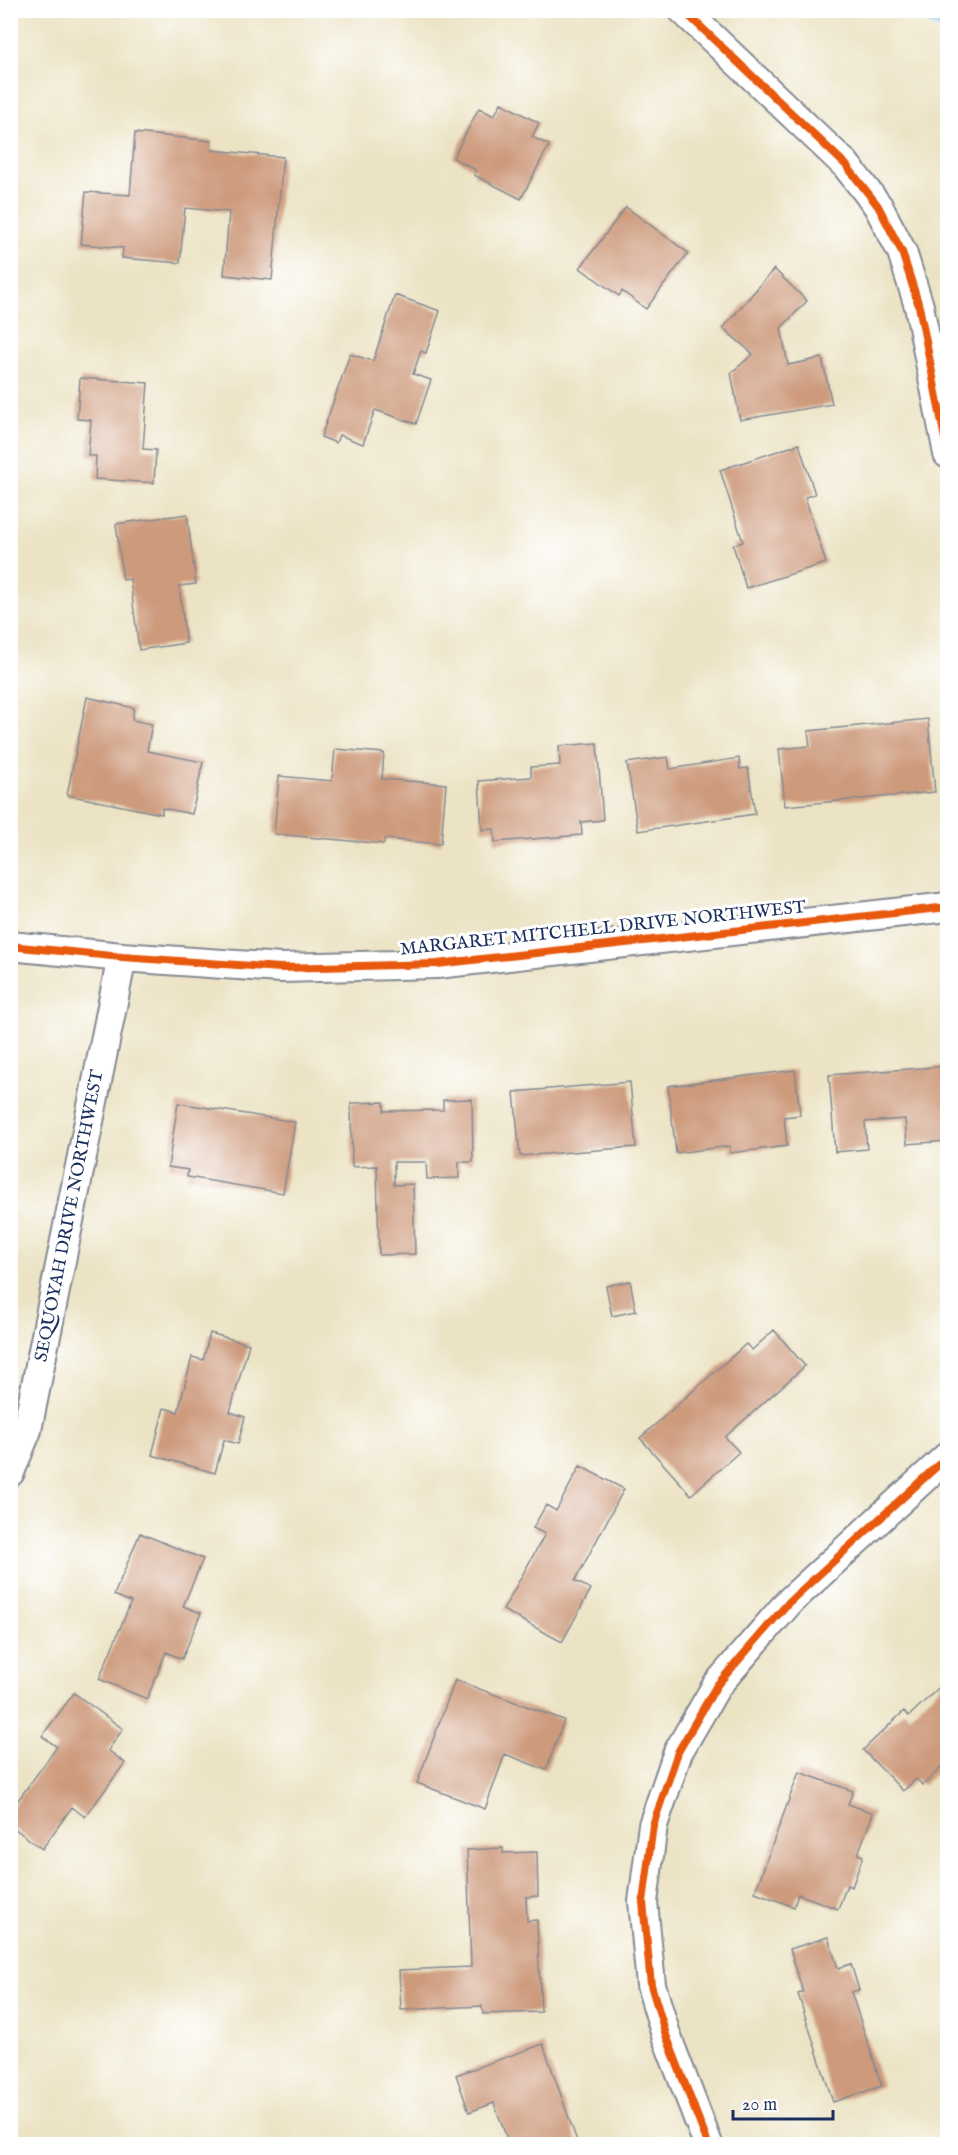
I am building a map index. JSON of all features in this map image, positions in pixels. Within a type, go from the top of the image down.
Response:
[{"type":"street","points":[[683,10],[846,165],[878,206],[902,252],[919,306],[948,454]]},
{"type":"street","name":"MARGARET MITCHELL DRIVE NORTHWEST","points":[[10,946],[122,957],[281,968],[437,964],[948,907]]},
{"type":"street","name":"SEQUOYAH DRIVE NORTHWEST","points":[[10,1472],[27,1430],[122,957]]},
{"type":"street","points":[[708,2145],[666,2035],[651,1985],[643,1902],[653,1825],[678,1752],[717,1685],[789,1602],[948,1456]]},
{"type":"building","points":[[501,103],[539,123],[532,137],[549,145],[521,199],[474,175],[476,170],[453,158],[479,108],[494,116]]},
{"type":"building","points":[[135,133],[212,141],[211,150],[283,157],[272,280],[224,275],[229,212],[185,208],[180,263],[122,258],[123,248],[81,244],[86,192],[130,195]]},
{"type":"building","points":[[626,207],[688,253],[646,309],[622,291],[619,296],[580,268]]},
{"type":"building","points":[[774,269],[807,301],[781,328],[788,365],[822,358],[832,404],[740,420],[731,373],[753,354],[723,328]]},
{"type":"building","points":[[395,295],[440,311],[426,353],[421,351],[413,374],[431,380],[416,424],[375,410],[363,444],[339,435],[336,443],[321,437],[350,354],[373,361]]},
{"type":"building","points":[[80,378],[148,383],[143,449],[156,450],[154,483],[95,479],[96,456],[88,456],[91,420],[77,419]]},
{"type":"building","points":[[799,444],[815,494],[805,497],[826,563],[746,588],[733,545],[743,542],[720,470]]},
{"type":"building","points":[[187,514],[196,584],[179,586],[186,643],[139,650],[130,579],[123,580],[116,524]]},
{"type":"building","points":[[87,697],[134,708],[132,720],[152,724],[147,751],[203,762],[192,814],[162,808],[162,814],[67,795]]},
{"type":"building","points":[[928,719],[935,792],[785,806],[779,749],[810,746],[808,731]]},
{"type":"building","points":[[597,743],[603,820],[581,822],[582,835],[495,842],[494,829],[482,830],[479,781],[531,777],[531,767],[560,765],[559,746]]},
{"type":"building","points":[[335,749],[384,753],[382,779],[446,784],[441,844],[384,839],[384,844],[274,834],[279,776],[332,781]]},
{"type":"building","points":[[668,757],[670,769],[739,758],[740,769],[748,768],[755,814],[638,831],[627,763]]},
{"type":"building","points":[[948,1066],[948,1141],[907,1144],[905,1119],[865,1122],[867,1149],[835,1152],[829,1075]]},
{"type":"building","points":[[795,1070],[800,1115],[784,1117],[787,1146],[730,1153],[730,1146],[676,1153],[668,1086]]},
{"type":"building","points":[[630,1082],[636,1147],[520,1156],[514,1092]]},
{"type":"building","points":[[472,1099],[473,1162],[459,1162],[459,1178],[427,1179],[426,1162],[394,1162],[394,1185],[413,1184],[415,1254],[379,1255],[377,1166],[352,1167],[351,1103],[384,1102],[384,1111],[443,1110],[443,1100]]},
{"type":"building","points":[[178,1103],[295,1122],[283,1193],[187,1177],[188,1170],[168,1167]]},
{"type":"building","points":[[630,1281],[636,1311],[612,1316],[606,1286]]},
{"type":"building","points":[[774,1330],[805,1366],[725,1437],[739,1452],[691,1495],[640,1438],[746,1344],[752,1350]]},
{"type":"building","points":[[210,1333],[249,1344],[230,1412],[245,1417],[238,1444],[224,1440],[215,1473],[152,1455],[164,1408],[178,1412],[192,1357],[203,1360]]},
{"type":"building","points":[[580,1466],[624,1489],[575,1581],[591,1589],[562,1642],[503,1610],[545,1534],[533,1528],[546,1505],[556,1511]]},
{"type":"building","points":[[140,1533],[203,1559],[183,1606],[201,1613],[182,1659],[166,1652],[147,1699],[99,1679],[131,1602],[114,1595]]},
{"type":"building","points":[[948,1679],[948,1761],[923,1785],[916,1779],[903,1791],[863,1750],[904,1711],[909,1716]]},
{"type":"building","points":[[455,1680],[564,1720],[546,1770],[505,1754],[485,1809],[417,1783]]},
{"type":"building","points":[[74,1693],[123,1729],[108,1750],[125,1763],[85,1817],[72,1807],[42,1849],[10,1825],[10,1811],[57,1747],[42,1736]]},
{"type":"building","points":[[799,1772],[853,1791],[848,1804],[873,1813],[858,1854],[863,1856],[852,1887],[847,1885],[838,1909],[798,1894],[794,1907],[755,1892]]},
{"type":"building","points":[[503,1848],[503,1853],[537,1852],[538,1896],[526,1897],[527,1921],[537,1920],[541,2012],[483,2014],[482,2006],[401,2010],[399,1970],[471,1967],[467,1850]]},
{"type":"building","points":[[828,1937],[838,1968],[851,1964],[859,1990],[851,1992],[882,2086],[833,2102],[798,1994],[803,1992],[790,1949]]},
{"type":"building","points":[[543,2044],[578,2144],[509,2144],[494,2103],[469,2112],[456,2075]]},
{"type":"waterway","points":[[912,10],[948,28]]},
{"type":"cycle path","points":[[683,10],[846,165],[878,206],[902,252],[919,306],[948,454]]},
{"type":"cycle path","points":[[10,946],[122,957],[281,968],[437,964],[948,907]]},
{"type":"cycle path","points":[[708,2144],[666,2035],[651,1985],[643,1902],[653,1825],[678,1752],[717,1685],[789,1602],[948,1456]]}]
